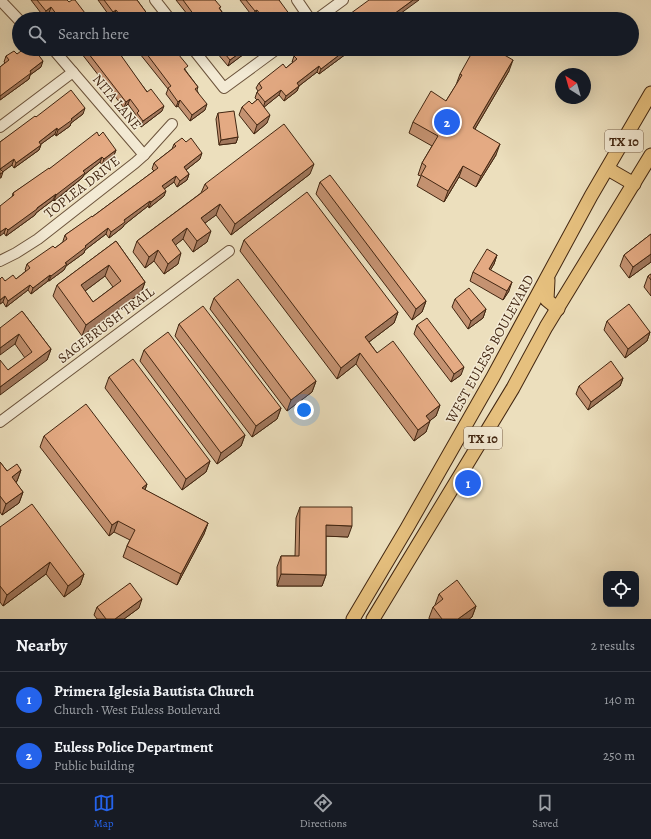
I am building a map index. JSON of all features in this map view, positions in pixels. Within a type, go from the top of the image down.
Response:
[{"type":"main road","name":"WEST EULESS BOULEVARD","points":[[352,619],[407,528],[505,357],[592,196],[651,93]]},
{"type":"main road","name":"TX 10","points":[[373,619],[513,388],[546,327],[651,155]]},
{"type":"main road","points":[[608,169],[634,184]]},
{"type":"main road","points":[[548,278],[547,300],[558,308]]},
{"type":"street","points":[[0,0],[12,13]]},
{"type":"street","points":[[155,0],[164,12]]},
{"type":"street","points":[[297,0],[305,12]]},
{"type":"street","points":[[327,12],[343,0]]},
{"type":"street","name":"NITA LANE","points":[[59,56],[144,155]]},
{"type":"street","points":[[199,56],[224,88],[267,56]]},
{"type":"street","points":[[0,127],[73,72]]},
{"type":"street","name":"TOPLEA DRIVE","points":[[0,261],[38,239],[135,163],[172,124]]},
{"type":"street","name":"SAGEBRUSH TRAIL","points":[[0,422],[229,251]]},
{"type":"building","points":[[37,0],[67,0],[69,2],[75,0],[84,12],[55,12],[51,7],[46,11]]},
{"type":"building","points":[[104,0],[137,0],[146,12],[118,12],[116,10],[113,12]]},
{"type":"building","points":[[183,0],[215,0],[221,7],[219,8],[222,12],[192,12]]},
{"type":"building","points":[[246,0],[279,0],[288,12],[259,12],[257,10],[255,11]]},
{"type":"building","points":[[369,0],[413,0],[397,12],[353,12]]},
{"type":"building","points":[[12,52],[12,56],[39,56],[43,61],[30,71],[31,73],[0,96],[0,67],[9,60],[6,56]]},
{"type":"building","points":[[90,56],[121,56],[147,92],[151,89],[164,106],[143,121],[137,113],[139,111],[130,99],[126,102]]},
{"type":"building","points":[[148,56],[180,56],[188,66],[184,69],[198,87],[195,89],[207,104],[192,115],[180,100],[178,102],[168,88],[171,86]]},
{"type":"building","points":[[227,56],[235,56],[230,60]]},
{"type":"building","points":[[294,56],[338,56],[321,69],[319,66],[297,83],[299,86],[286,96],[281,90],[265,102],[257,92],[262,88],[259,83],[283,64],[286,68],[297,59]]},
{"type":"building","points":[[470,56],[506,56],[513,60],[473,128],[500,144],[481,176],[463,166],[448,191],[421,175],[426,166],[422,163],[438,136],[413,122],[431,91],[446,101],[462,75],[460,74]]},
{"type":"building","points":[[71,90],[85,108],[71,119],[72,120],[58,130],[57,128],[39,142],[41,145],[16,163],[14,159],[0,169],[0,142]]},
{"type":"building","points":[[258,99],[270,115],[257,125],[242,107],[249,101],[252,104]]},
{"type":"building","points":[[234,111],[238,137],[221,140],[218,113]]},
{"type":"building","points":[[284,124],[314,164],[235,224],[220,204],[201,218],[211,231],[197,241],[187,228],[172,240],[181,253],[168,264],[158,250],[149,257],[137,241],[208,188],[205,184]]},
{"type":"building","points":[[97,132],[99,136],[103,132],[116,150],[104,159],[102,157],[83,171],[85,173],[8,230],[6,228],[0,232],[0,206],[14,195],[13,193],[49,169]]},
{"type":"building","points":[[182,138],[186,142],[191,138],[202,153],[184,167],[189,174],[180,181],[176,176],[162,186],[166,191],[124,220],[125,222],[111,232],[108,228],[65,263],[67,264],[33,288],[30,285],[8,301],[5,296],[0,300],[0,279],[2,277],[5,281],[13,275],[16,279],[30,268],[27,264],[53,246],[55,248],[67,239],[65,235],[158,168],[154,163],[176,146],[174,144]]},
{"type":"building","points":[[330,175],[426,301],[416,309],[320,182]]},
{"type":"building","points":[[307,192],[398,312],[365,337],[377,353],[393,341],[440,405],[426,416],[430,421],[418,430],[360,353],[341,368],[244,240]]},
{"type":"building","points":[[651,234],[651,254],[633,267],[624,255]]},
{"type":"building","points":[[116,241],[145,282],[86,325],[57,285]],"holes":[[[109,265],[121,281],[93,302],[81,285]]]},
{"type":"building","points":[[487,249],[497,255],[489,269],[512,282],[507,291],[473,272]]},
{"type":"building","points":[[238,279],[316,381],[291,400],[214,298]]},
{"type":"building","points":[[469,288],[486,309],[471,321],[455,299]]},
{"type":"building","points":[[629,304],[650,332],[628,349],[607,321]]},
{"type":"building","points":[[203,306],[281,408],[256,426],[179,324]]},
{"type":"building","points":[[22,311],[51,349],[0,387],[0,360],[8,370],[32,352],[19,334],[0,348],[0,328]]},
{"type":"building","points":[[427,318],[464,367],[454,374],[417,325]]},
{"type":"building","points":[[168,332],[245,435],[221,453],[144,350]]},
{"type":"building","points":[[133,359],[210,461],[186,479],[109,377]]},
{"type":"building","points":[[611,361],[623,378],[591,402],[579,386]]},
{"type":"building","points":[[86,404],[147,484],[142,488],[208,523],[181,574],[127,546],[135,530],[118,521],[112,525],[44,436]]},
{"type":"building","points":[[0,462],[7,471],[17,464],[21,470],[12,477],[23,492],[6,504],[0,496]]},
{"type":"building","points":[[32,504],[84,574],[68,586],[50,562],[7,595],[0,586],[0,527]]},
{"type":"building","points":[[300,507],[352,507],[352,526],[326,525],[326,575],[281,574],[281,556],[299,556]]},
{"type":"building","points":[[457,580],[476,606],[458,619],[442,619],[433,607],[443,599],[439,594]]},
{"type":"building","points":[[130,583],[142,599],[115,619],[106,619],[97,607]]},
{"type":"place","name":"Euless Police Department","points":[[447,122]]},
{"type":"place","name":"Primera Iglesia Bautista Church","points":[[468,483]]}]
